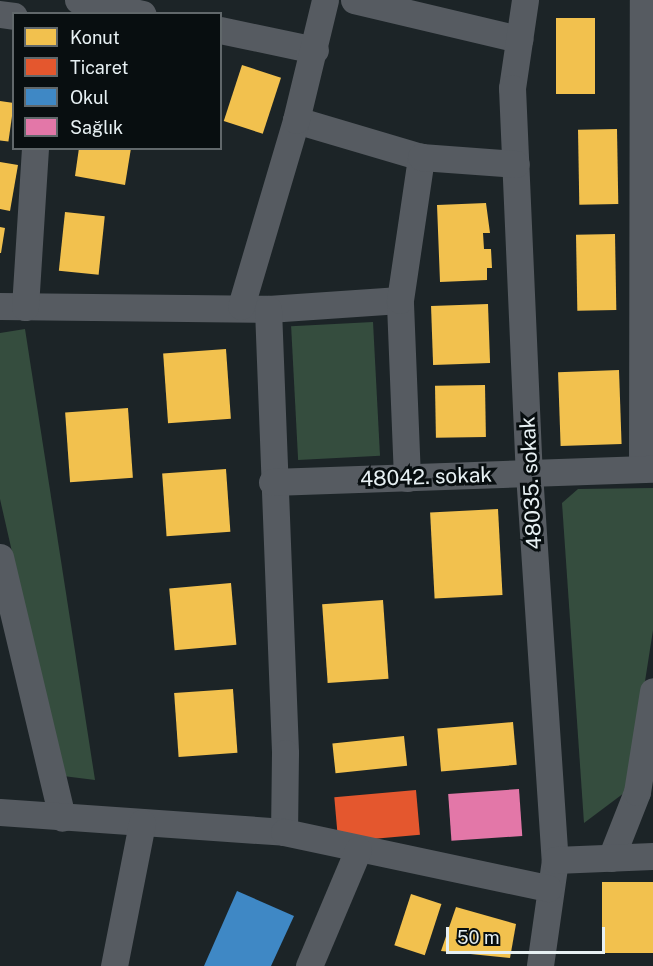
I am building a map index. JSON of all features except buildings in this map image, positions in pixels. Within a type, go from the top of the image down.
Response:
[{"type":"street","points":[[78,0],[134,12]]},
{"type":"street","points":[[241,306],[296,120],[315,50],[325,0]]},
{"type":"street","points":[[354,0],[519,39]]},
{"type":"street","name":"48035. sokak","points":[[525,0],[512,88],[529,473],[555,860],[548,888],[540,966]]},
{"type":"street","points":[[643,0],[648,469]]},
{"type":"street","points":[[222,30],[315,50]]},
{"type":"street","points":[[296,120],[421,157],[516,164]]},
{"type":"street","points":[[35,150],[13,307],[241,306],[268,309],[400,300]]},
{"type":"street","points":[[407,478],[400,300],[421,157]]},
{"type":"street","points":[[268,309],[272,482],[285,753],[284,832]]},
{"type":"street","name":"48042. sokak","points":[[272,482],[648,469]]},
{"type":"street","points":[[0,557],[62,818]]},
{"type":"street","points":[[611,858],[637,792],[653,691]]},
{"type":"street","points":[[0,812],[284,832],[358,850],[548,888]]},
{"type":"street","points":[[114,966],[142,823]]},
{"type":"street","points":[[309,966],[358,850]]},
{"type":"street","points":[[555,860],[653,856]]},
{"type":"green space","points":[[373,322],[380,456],[298,460],[291,326]]},
{"type":"green space","points":[[25,329],[95,780],[63,776],[0,499],[0,333]]},
{"type":"green space","points":[[653,488],[653,630],[628,790],[584,823],[562,503],[578,489]]}]
